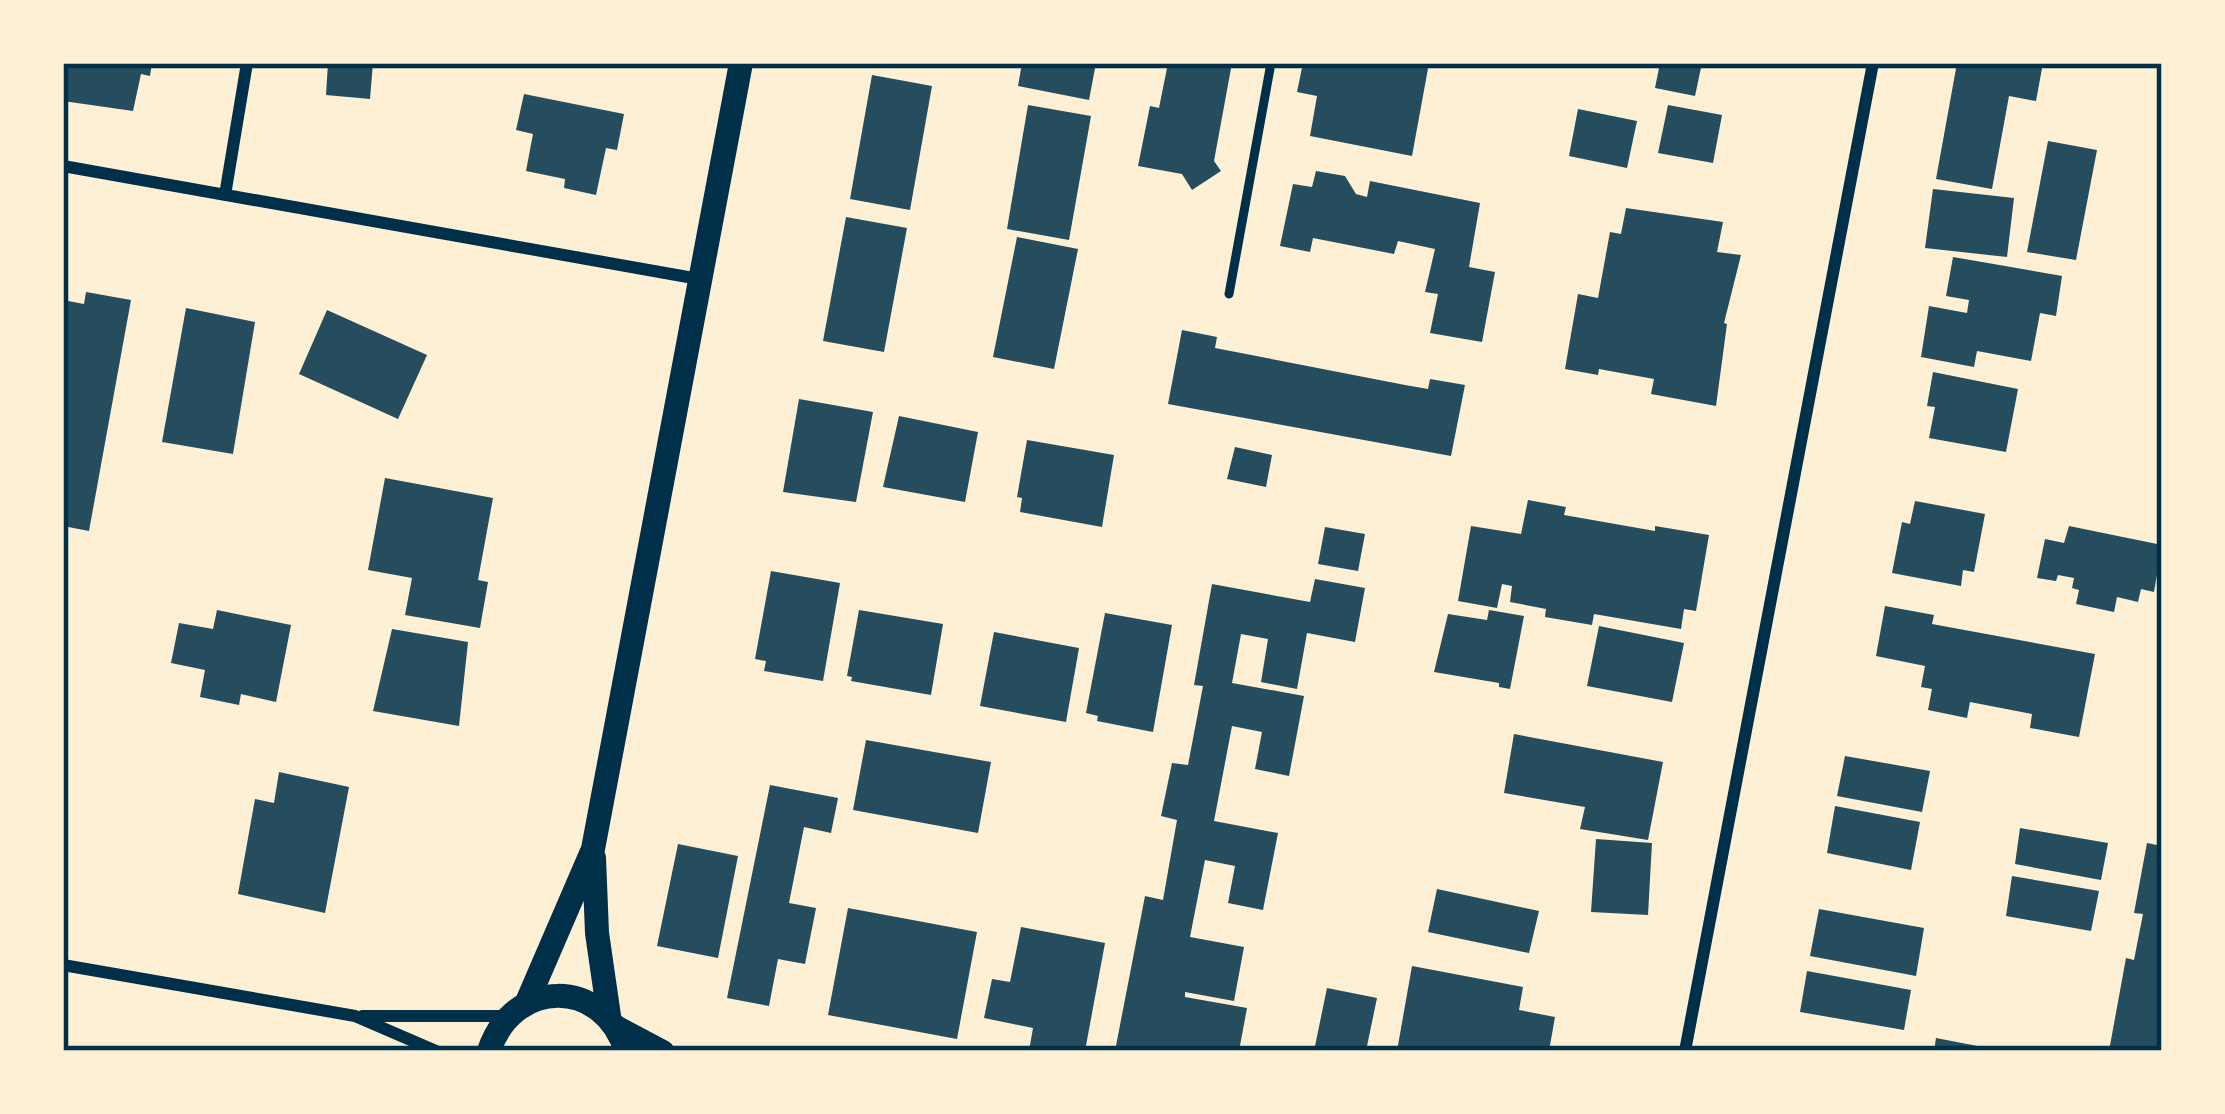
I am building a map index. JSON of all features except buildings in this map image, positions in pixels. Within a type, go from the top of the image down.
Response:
[{"type":"main road","points":[[626,1051],[612,1020],[598,933],[593,849],[741,63]]},
{"type":"main road","points":[[489,1051],[494,1034],[518,1009],[593,849]]},
{"type":"main road","points":[[518,1009],[548,996],[570,996],[591,1003],[612,1020]]},
{"type":"street","points":[[225,195],[248,63]]},
{"type":"street","points":[[1685,1051],[1873,63]]},
{"type":"street","points":[[63,166],[700,279]]},
{"type":"street","points":[[63,965],[355,1016],[518,1009]]},
{"type":"street","points":[[355,1016],[436,1051]]},
{"type":"street","points":[[612,1020],[664,1051]]},
{"type":"lane","points":[[1229,295],[1271,63]]}]
